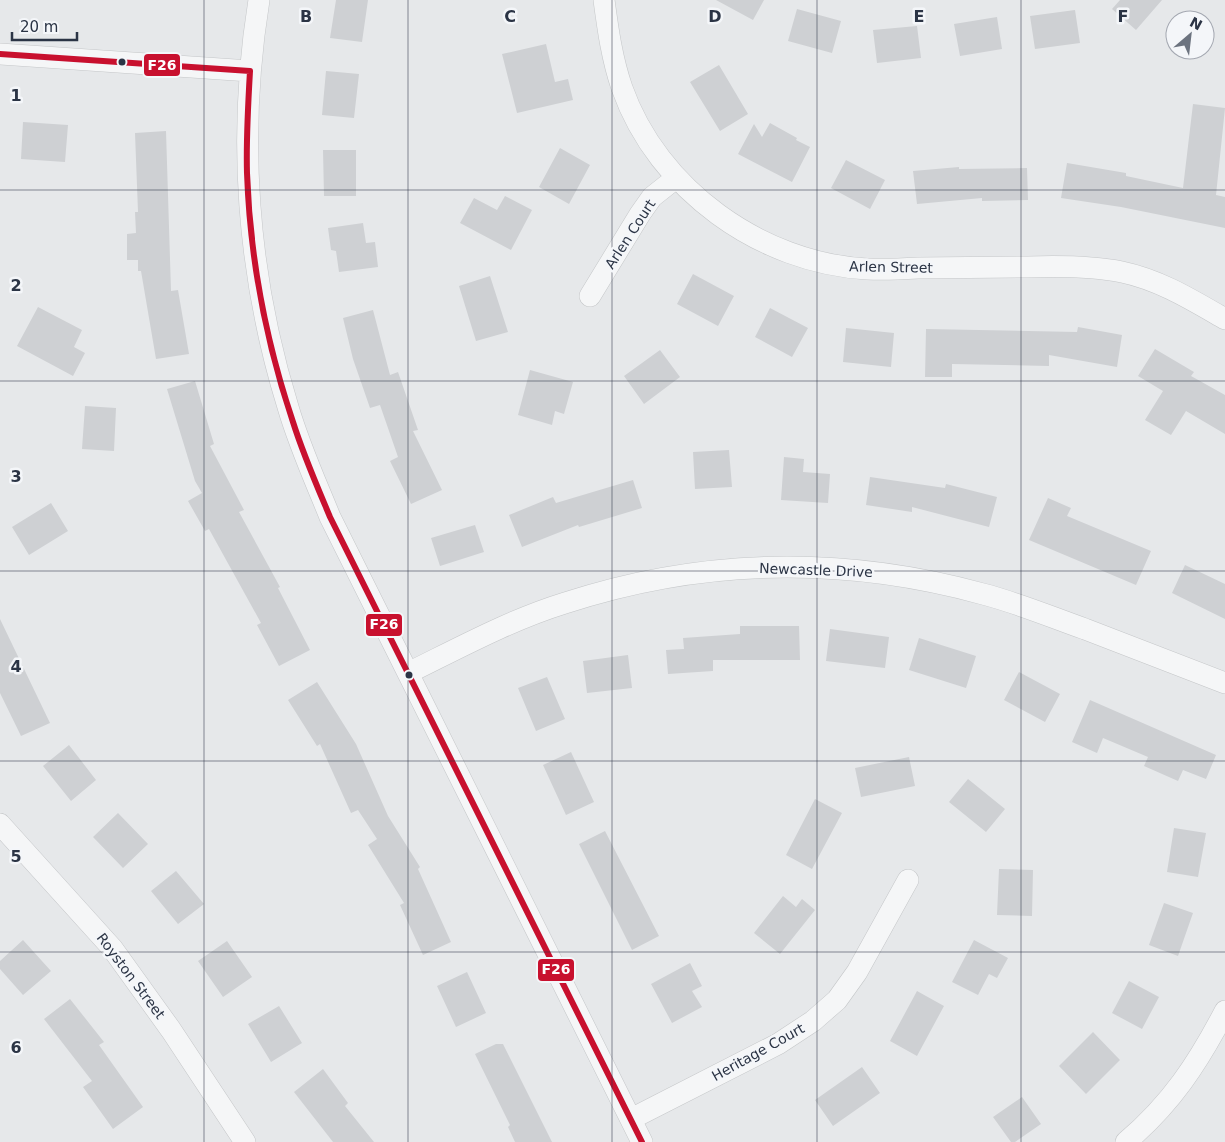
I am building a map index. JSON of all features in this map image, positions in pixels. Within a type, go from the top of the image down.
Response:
[{"type":"street","points":[[259,0],[250,71],[247,139],[249,207],[256,272],[269,342],[287,407],[330,517],[642,1142]]},
{"type":"street","name":"Arlen Street","points":[[604,0],[611,53],[623,90],[656,152],[676,178],[696,197],[725,220],[757,239],[796,255],[814,260],[867,269],[1064,266],[1122,272],[1159,283],[1188,297],[1225,319]]},
{"type":"street","points":[[0,54],[250,71]]},
{"type":"street","name":"Arlen Court","points":[[590,296],[652,197],[676,178]]},
{"type":"street","name":"Newcastle Drive","points":[[408,672],[507,624],[564,603],[623,586],[689,574],[746,568],[805,567],[865,571],[927,580],[985,594],[1032,609],[1225,683]]},
{"type":"street","name":"Royston Street","points":[[0,824],[112,948],[171,1030],[245,1142]]},
{"type":"street","name":"Heritage Court","points":[[631,1118],[778,1044],[813,1021],[837,1000],[857,972],[908,880]]},
{"type":"street","points":[[1126,1142],[1148,1123],[1173,1095],[1204,1051],[1225,1011]]},
{"type":"building","points":[[336,0],[368,0],[362,42],[330,38]]},
{"type":"building","points":[[716,0],[764,0],[753,20]]},
{"type":"building","points":[[1120,0],[1162,0],[1136,30],[1112,9]]},
{"type":"building","points":[[797,9],[841,21],[832,53],[788,41]]},
{"type":"building","points":[[1075,10],[1080,43],[1035,49],[1030,16]]},
{"type":"building","points":[[997,17],[1002,49],[960,56],[954,24]]},
{"type":"building","points":[[917,26],[921,58],[877,63],[873,30]]},
{"type":"building","points":[[546,44],[555,82],[568,79],[573,100],[517,113],[502,54]]},
{"type":"building","points":[[719,65],[748,114],[720,131],[690,82]]},
{"type":"building","points":[[326,71],[359,74],[354,118],[322,115]]},
{"type":"building","points":[[1193,104],[1225,108],[1216,195],[1225,197],[1225,228],[1121,207],[1061,198],[1067,163],[1126,173],[1126,176],[1183,188]]},
{"type":"building","points":[[23,122],[68,125],[65,162],[21,159]]},
{"type":"building","points":[[770,123],[810,147],[792,182],[738,154],[754,124],[762,137]]},
{"type":"building","points":[[166,131],[171,291],[178,290],[189,354],[156,359],[141,271],[138,271],[138,260],[127,260],[127,234],[136,233],[135,212],[138,212],[135,133]]},
{"type":"building","points":[[560,148],[590,165],[569,204],[539,187]]},
{"type":"building","points":[[323,150],[356,150],[356,196],[324,196]]},
{"type":"building","points":[[846,160],[885,180],[870,209],[831,188]]},
{"type":"building","points":[[959,167],[959,169],[1027,168],[1028,200],[982,201],[982,198],[917,204],[913,171]]},
{"type":"building","points":[[505,196],[532,210],[511,250],[460,223],[474,198],[497,210]]},
{"type":"building","points":[[363,223],[366,243],[375,242],[378,267],[339,272],[336,251],[331,250],[328,228]]},
{"type":"building","points":[[693,274],[734,296],[718,326],[677,304]]},
{"type":"building","points":[[490,276],[508,332],[476,341],[459,286]]},
{"type":"building","points":[[38,307],[82,330],[74,347],[85,353],[73,376],[17,346]]},
{"type":"building","points":[[770,308],[808,328],[792,357],[755,337]]},
{"type":"building","points":[[373,310],[390,375],[398,372],[418,430],[413,431],[442,490],[411,504],[390,461],[398,457],[380,405],[370,408],[353,359],[343,318]]},
{"type":"building","points":[[1078,327],[1122,335],[1117,367],[1049,355],[1049,366],[952,364],[952,377],[925,377],[926,329],[1077,332]]},
{"type":"building","points":[[846,328],[894,333],[891,367],[843,362]]},
{"type":"building","points":[[1155,349],[1194,372],[1191,376],[1225,395],[1225,434],[1186,411],[1171,435],[1145,420],[1163,391],[1138,376]]},
{"type":"building","points":[[660,350],[680,377],[644,404],[624,376]]},
{"type":"building","points":[[530,370],[573,382],[564,414],[555,411],[552,425],[518,415]]},
{"type":"building","points":[[195,381],[214,444],[210,446],[244,510],[239,512],[280,587],[278,588],[310,650],[279,666],[257,625],[261,623],[209,529],[205,531],[188,501],[202,493],[195,481],[167,389]]},
{"type":"building","points":[[85,406],[116,408],[114,451],[82,449]]},
{"type":"building","points":[[729,450],[732,487],[695,489],[693,452]]},
{"type":"building","points":[[784,457],[804,459],[803,472],[830,474],[828,503],[781,500]]},
{"type":"building","points":[[870,477],[945,488],[946,484],[997,497],[989,527],[912,507],[912,512],[866,505]]},
{"type":"building","points":[[633,480],[642,508],[579,527],[578,525],[522,547],[509,515],[553,497],[556,503]]},
{"type":"building","points":[[1048,498],[1071,508],[1067,516],[1151,551],[1136,585],[1029,540]]},
{"type":"building","points":[[51,503],[68,531],[29,555],[12,527]]},
{"type":"building","points":[[475,525],[484,552],[440,566],[431,538]]},
{"type":"building","points":[[1185,565],[1225,584],[1225,619],[1172,593]]},
{"type":"building","points":[[0,619],[50,723],[21,736],[0,693]]},
{"type":"building","points":[[740,626],[799,626],[800,660],[713,660],[713,671],[668,674],[666,650],[684,649],[683,638],[740,634]]},
{"type":"building","points":[[830,629],[889,637],[885,668],[826,661]]},
{"type":"building","points":[[919,638],[976,656],[966,688],[909,670]]},
{"type":"building","points":[[628,655],[632,688],[587,693],[583,661]]},
{"type":"building","points":[[1019,672],[1060,694],[1045,722],[1004,700]]},
{"type":"building","points":[[547,677],[565,719],[536,731],[518,688]]},
{"type":"building","points":[[317,682],[356,744],[388,816],[420,867],[418,869],[451,942],[423,955],[400,905],[404,903],[368,845],[377,839],[358,810],[351,813],[320,744],[317,746],[288,700]]},
{"type":"building","points":[[1090,700],[1216,755],[1206,779],[1183,770],[1178,781],[1144,766],[1148,757],[1103,738],[1097,753],[1072,742]]},
{"type":"building","points":[[69,745],[96,780],[71,801],[43,766]]},
{"type":"building","points":[[571,752],[594,802],[566,815],[543,765]]},
{"type":"building","points":[[909,757],[915,786],[861,797],[855,768]]},
{"type":"building","points":[[968,779],[1005,809],[986,832],[949,802]]},
{"type":"building","points":[[815,799],[842,813],[812,869],[786,855]]},
{"type":"building","points":[[118,813],[148,844],[123,868],[93,837]]},
{"type":"building","points":[[1174,828],[1206,833],[1198,877],[1167,872]]},
{"type":"building","points":[[605,831],[659,936],[632,950],[579,844]]},
{"type":"building","points":[[999,869],[1033,870],[1032,916],[997,915]]},
{"type":"building","points":[[176,871],[204,904],[178,924],[151,891]]},
{"type":"building","points":[[783,896],[796,907],[802,899],[815,910],[780,954],[754,933]]},
{"type":"building","points":[[1164,903],[1193,913],[1178,956],[1149,945]]},
{"type":"building","points":[[23,940],[51,971],[23,995],[0,969],[0,961]]},
{"type":"building","points":[[974,940],[1008,958],[997,978],[989,974],[978,995],[952,982]]},
{"type":"building","points":[[227,941],[252,977],[223,997],[198,961]]},
{"type":"building","points":[[690,963],[702,986],[692,991],[702,1007],[672,1023],[651,984]]},
{"type":"building","points":[[467,972],[486,1013],[456,1027],[437,986]]},
{"type":"building","points":[[1129,981],[1159,997],[1142,1029],[1112,1013]]},
{"type":"building","points":[[917,991],[944,1006],[917,1056],[890,1041]]},
{"type":"building","points":[[70,999],[104,1042],[99,1045],[143,1107],[113,1129],[83,1087],[92,1081],[44,1019]]},
{"type":"building","points":[[279,1006],[302,1043],[271,1062],[248,1024]]},
{"type":"building","points":[[1093,1032],[1120,1060],[1086,1094],[1059,1066]]},
{"type":"building","points":[[496,1044],[503,1044],[552,1142],[515,1142],[508,1127],[510,1125],[475,1054]]},
{"type":"building","points":[[862,1067],[880,1093],[833,1126],[815,1100]]},
{"type":"building","points":[[323,1069],[348,1103],[345,1106],[374,1142],[333,1142],[294,1092]]},
{"type":"building","points":[[1022,1097],[1041,1124],[1015,1142],[1011,1142],[993,1117]]},
{"type":"transit line","name":"F26","points":[[0,54],[250,71]]},
{"type":"transit line","name":"F26","points":[[250,71],[247,173],[256,268],[267,330],[283,392],[301,446],[330,517],[642,1142]]}]
